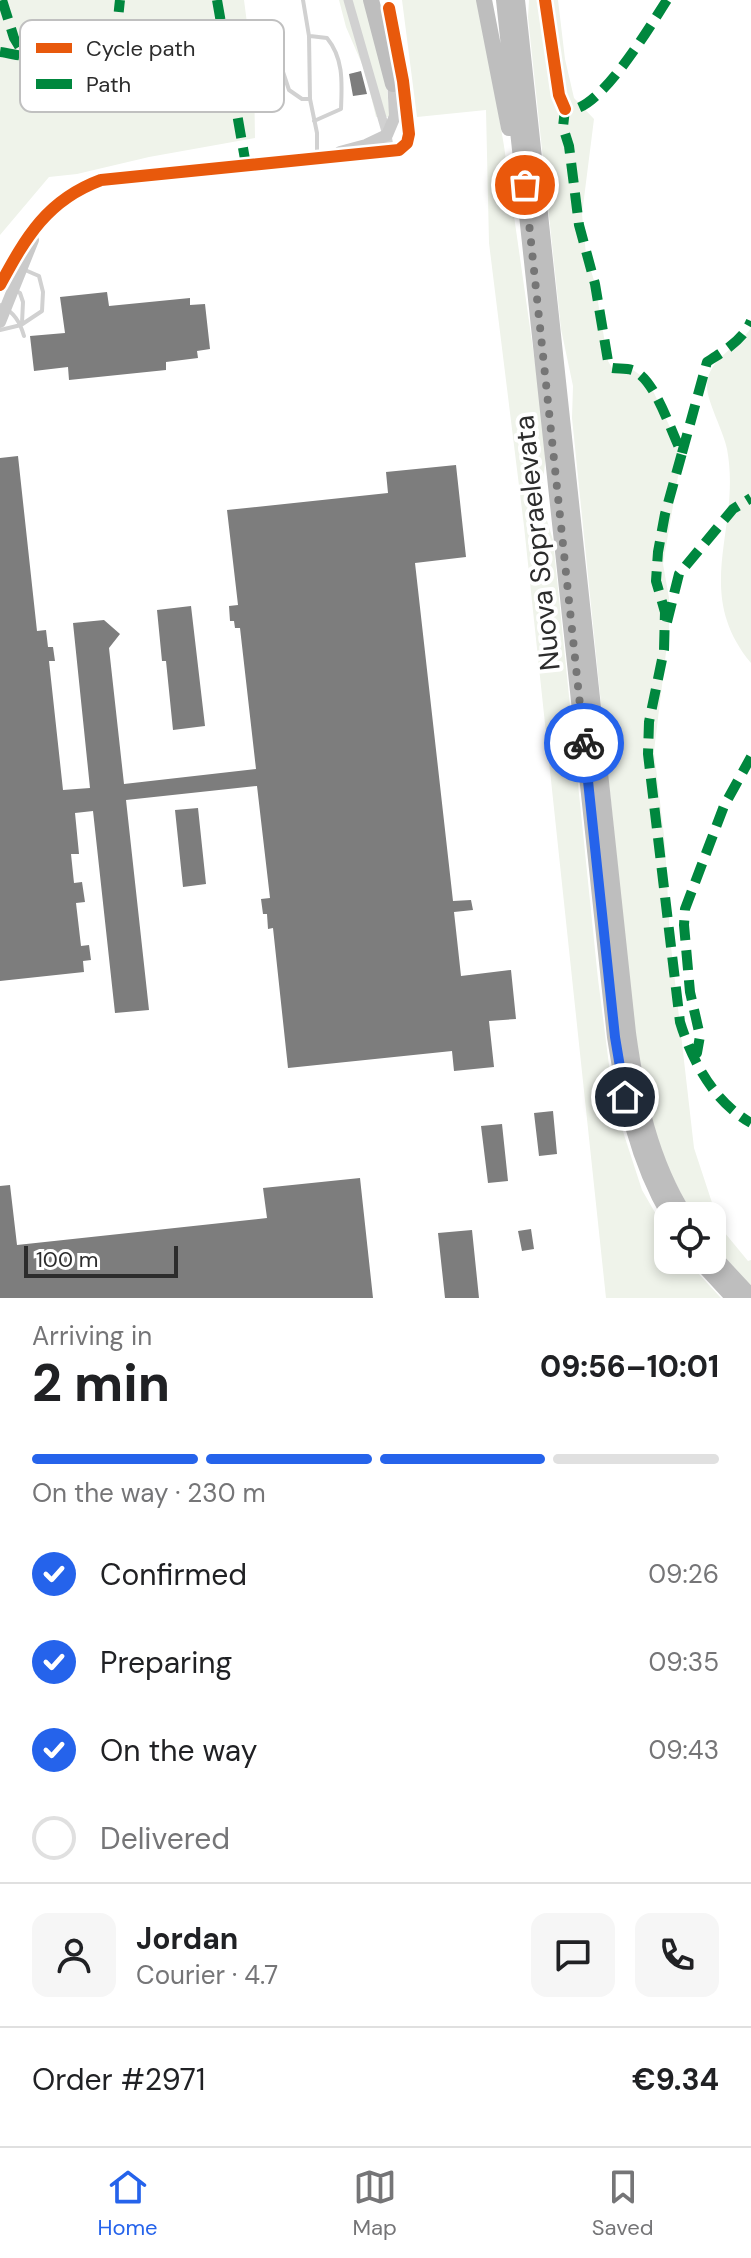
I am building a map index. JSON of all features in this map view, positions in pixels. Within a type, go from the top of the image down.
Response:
[{"type":"highway","points":[[371,0],[393,84]]},
{"type":"highway","points":[[484,0],[514,158],[541,334]]},
{"type":"highway","name":"Nuova Sopraelevata","points":[[504,0],[615,1037],[632,1127],[663,1202]]},
{"type":"highway","name":"Nuova Sopraelevata","points":[[520,0],[520,26],[632,1064],[644,1124],[678,1202]]},
{"type":"highway","points":[[726,1270],[751,1297]]},
{"type":"highway","points":[[712,1274],[734,1298]]},
{"type":"street","points":[[348,0],[390,153]]},
{"type":"street","points":[[545,0],[559,95],[565,109]]},
{"type":"street","points":[[317,159],[366,145],[387,135],[395,116],[389,4]]},
{"type":"street","points":[[0,322],[5,283],[34,227],[69,194],[101,180],[399,150],[407,143],[409,134],[389,4]]},
{"type":"street","points":[[387,135],[407,143]]},
{"type":"street","points":[[5,283],[21,270],[44,219]]},
{"type":"lane","points":[[303,0],[309,36],[310,99],[317,133],[317,159]]},
{"type":"lane","points":[[309,36],[327,38],[336,48],[343,78],[341,109],[314,121]]},
{"type":"lane","points":[[284,75],[289,90],[302,99],[310,99]]},
{"type":"lane","points":[[0,330],[21,325],[38,316],[44,306],[39,276],[21,270]]},
{"type":"lane","points":[[5,283],[20,293],[24,336]]},
{"type":"lane","points":[[3,306],[21,325]]},
{"type":"shaded area","points":[[0,0],[244,0],[247,20],[20,20],[20,112],[255,112],[255,138],[49,177],[0,235]]},
{"type":"shaded area","points":[[339,0],[366,0],[386,80],[390,117],[376,117],[365,71],[346,27]]},
{"type":"shaded area","points":[[402,0],[479,0],[504,146],[537,377],[546,455],[544,511],[553,540],[598,979],[614,1104],[642,1190],[654,1211],[654,1274],[699,1274],[721,1298],[606,1298],[524,526],[489,243],[486,110],[417,117]]},
{"type":"shaded area","points":[[529,0],[543,0],[561,113],[566,115],[571,107],[564,98],[549,0],[558,0],[565,59],[574,98],[594,119],[582,214],[586,254],[595,284],[608,361],[612,368],[633,370],[643,377],[654,393],[682,453],[663,564],[669,598],[669,628],[654,751],[665,844],[670,938],[694,1148],[712,1202],[686,1202],[670,1172],[656,1135],[636,1048],[572,418],[573,386],[561,329],[528,17]]},
{"type":"shaded area","points":[[751,328],[751,663],[733,636],[724,610],[722,559],[730,478],[727,449],[707,385],[718,360]]},
{"type":"shaded area","points":[[726,1234],[748,1261],[751,1260],[751,1286],[726,1258]]},
{"type":"building","points":[[361,71],[367,94],[353,96],[349,74]]},
{"type":"building","points":[[107,292],[109,306],[190,298],[190,305],[205,304],[210,349],[197,351],[198,358],[166,362],[166,370],[69,380],[68,367],[34,371],[30,336],[65,333],[60,297]]},
{"type":"building","points":[[18,456],[37,631],[46,630],[48,647],[53,647],[55,661],[49,661],[63,790],[90,788],[73,623],[104,620],[120,634],[109,648],[124,784],[256,769],[240,628],[235,628],[234,621],[230,621],[229,606],[238,605],[227,510],[388,493],[386,472],[456,465],[466,557],[415,563],[453,901],[471,900],[473,910],[454,912],[461,976],[511,970],[516,1019],[489,1021],[494,1067],[454,1071],[452,1051],[288,1068],[273,928],[268,929],[267,914],[263,914],[261,899],[270,898],[257,786],[126,800],[149,1010],[115,1013],[93,811],[75,813],[79,854],[71,854],[74,883],[82,882],[85,902],[76,903],[81,946],[89,945],[91,960],[83,961],[84,972],[0,981],[0,458]]},
{"type":"building","points":[[191,606],[205,726],[173,730],[157,610]]},
{"type":"building","points":[[198,808],[206,884],[183,887],[175,810]]},
{"type":"building","points":[[553,1111],[557,1154],[539,1156],[534,1113]]},
{"type":"building","points":[[502,1124],[508,1181],[488,1183],[481,1126]]},
{"type":"building","points":[[360,1178],[373,1298],[0,1298],[0,1186],[10,1185],[17,1245],[267,1218],[263,1188]]},
{"type":"building","points":[[531,1229],[534,1249],[522,1251],[518,1231]]},
{"type":"building","points":[[472,1230],[479,1298],[445,1298],[438,1233]]},
{"type":"marked path","points":[[2,0],[20,48]]},
{"type":"marked path","points":[[118,20],[120,0]]},
{"type":"marked path","points":[[217,0],[221,20]]},
{"type":"marked path","points":[[667,0],[607,85],[592,100],[578,108],[565,109],[563,127],[569,146],[579,225],[595,284],[608,361],[612,368],[632,370],[648,383],[682,453],[658,552],[656,581],[665,612],[664,650],[649,722],[648,754],[680,1022],[698,1066],[715,1092],[751,1123]]},
{"type":"marked path","points":[[0,52],[20,55]]},
{"type":"marked path","points":[[237,112],[246,165]]},
{"type":"marked path","points":[[682,453],[707,362],[738,339],[751,321]]},
{"type":"marked path","points":[[667,622],[679,574],[733,509],[751,498]]},
{"type":"marked path","points":[[693,1057],[697,1053],[700,1036],[690,992],[685,909],[724,806],[751,757]]},
{"type":"cycle path","points":[[545,0],[559,95],[565,109]]},
{"type":"cycle path","points":[[0,285],[29,236],[52,209],[82,188],[101,180],[399,150],[407,143],[409,134],[389,8]]},
{"type":"way so far","points":[[525,185],[584,743]]},
{"type":"route","points":[[584,743],[615,1037],[625,1097]]}]
